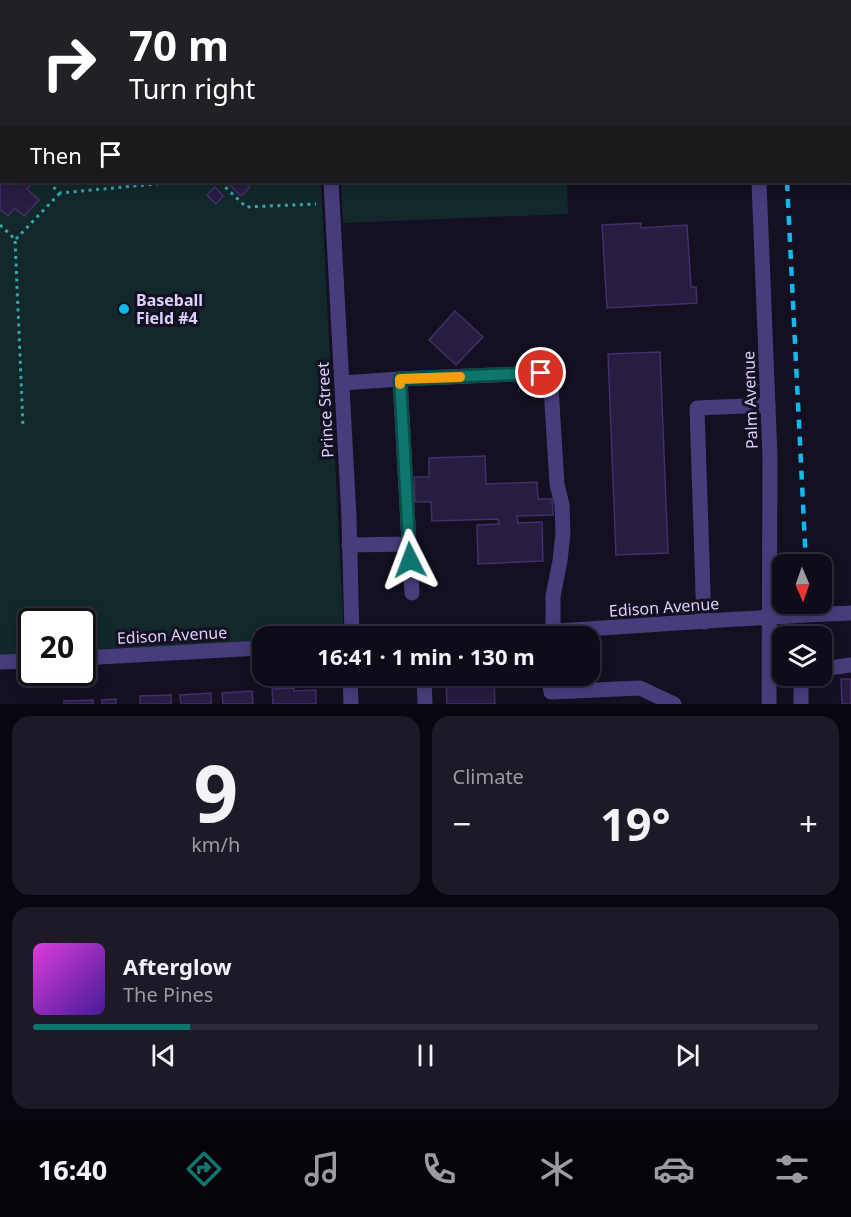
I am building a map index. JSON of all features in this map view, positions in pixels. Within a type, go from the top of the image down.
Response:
[{"type":"street","name":"Prince Street","points":[[331,183],[352,626]]},
{"type":"street","name":"Palm Avenue","points":[[759,183],[768,405],[771,616],[769,704]]},
{"type":"street","points":[[342,383],[541,373],[551,387],[557,484],[562,505],[561,561],[553,596],[553,626]]},
{"type":"street","points":[[400,379],[412,592]]},
{"type":"street","points":[[704,622],[697,408],[768,405]]},
{"type":"street","points":[[349,546],[409,544]]},
{"type":"street","name":"Edison Avenue","points":[[600,630],[771,616],[851,613]]},
{"type":"street","name":"Edison Avenue","points":[[96,657],[252,649]]},
{"type":"street","points":[[0,662],[18,661]]},
{"type":"street","points":[[832,668],[851,665]]},
{"type":"street","points":[[350,686],[351,704]]},
{"type":"street","points":[[424,686],[425,704]]},
{"type":"street","points":[[550,686],[551,692],[640,688],[674,704]]},
{"type":"street","points":[[800,686],[801,704]]},
{"type":"path","points":[[49,183],[60,193]]},
{"type":"path","points":[[15,239],[60,193],[166,183]]},
{"type":"path","points":[[221,183],[246,207],[324,203]]},
{"type":"path","points":[[0,225],[15,239],[23,426]]},
{"type":"green space","points":[[0,183],[321,183],[343,626],[252,626],[252,642],[96,649],[96,608],[18,608],[18,654],[0,655]]},
{"type":"green space","points":[[341,183],[567,183],[568,214],[343,223]]},
{"type":"building","points":[[0,183],[30,183],[27,189],[39,200],[24,216],[15,208],[8,216],[0,209]]},
{"type":"building","points":[[246,183],[250,187],[241,196],[230,185]]},
{"type":"building","points":[[215,187],[223,196],[216,204],[207,195]]},
{"type":"building","points":[[641,223],[641,228],[687,225],[691,287],[696,287],[697,303],[607,308],[602,225]]},
{"type":"building","points":[[455,311],[483,337],[456,365],[429,340]]},
{"type":"building","points":[[660,352],[668,553],[616,555],[608,354]]},
{"type":"building","points":[[485,456],[486,484],[537,482],[538,499],[552,499],[553,515],[517,516],[518,523],[542,522],[543,561],[478,564],[477,525],[499,524],[498,519],[432,521],[431,502],[415,502],[414,477],[429,477],[429,458]]},
{"type":"building","points":[[841,679],[851,679],[851,704],[842,704]]},
{"type":"building","points":[[446,686],[494,686],[495,704],[447,704]]},
{"type":"building","points":[[294,688],[294,691],[316,690],[316,704],[273,704],[272,689]]},
{"type":"building","points":[[252,691],[253,704],[223,704],[222,693]]},
{"type":"building","points":[[211,693],[211,704],[181,704],[180,695]]},
{"type":"building","points":[[171,695],[171,704],[140,704],[140,696]]},
{"type":"building","points":[[116,699],[116,704],[102,704],[102,700]]},
{"type":"building","points":[[93,700],[93,704],[64,704],[64,701]]},
{"type":"railway","points":[[787,183],[806,554]]},
{"type":"slow traffic","points":[[400,384],[400,379],[460,377]]},
{"type":"place","name":"Baseball Field #4","points":[[124,309]]},
{"type":"route","points":[[410,560],[400,379],[541,373]]}]
